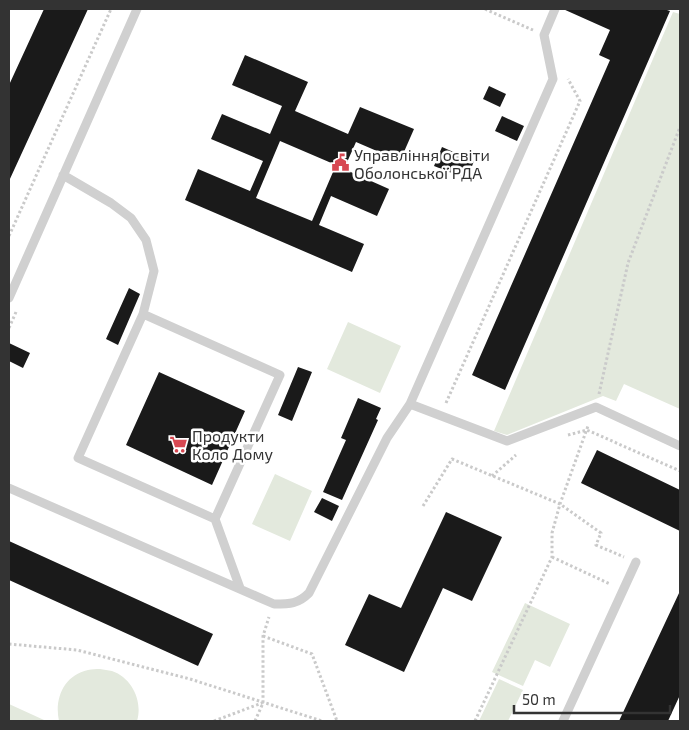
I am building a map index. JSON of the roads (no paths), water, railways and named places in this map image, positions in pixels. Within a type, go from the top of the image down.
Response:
[{"type":"lane","points":[[9,298],[137,9]]},
{"type":"lane","points":[[9,488],[274,604],[289,604],[302,600],[310,593],[388,438],[410,404],[553,80],[544,35],[555,9]]},
{"type":"lane","points":[[63,175],[112,203],[131,218],[146,240],[154,271],[143,314],[78,458],[215,519]]},
{"type":"lane","points":[[143,314],[280,375],[215,519],[240,588]]},
{"type":"lane","points":[[410,404],[507,441],[596,407],[680,446]]},
{"type":"lane","points":[[564,721],[636,562]]},
{"type":"place","name":"Управління освіти Оболонської РДА","points":[[340,163]]},
{"type":"place","name":"Продукти Коло Дому","points":[[178,444]]}]
